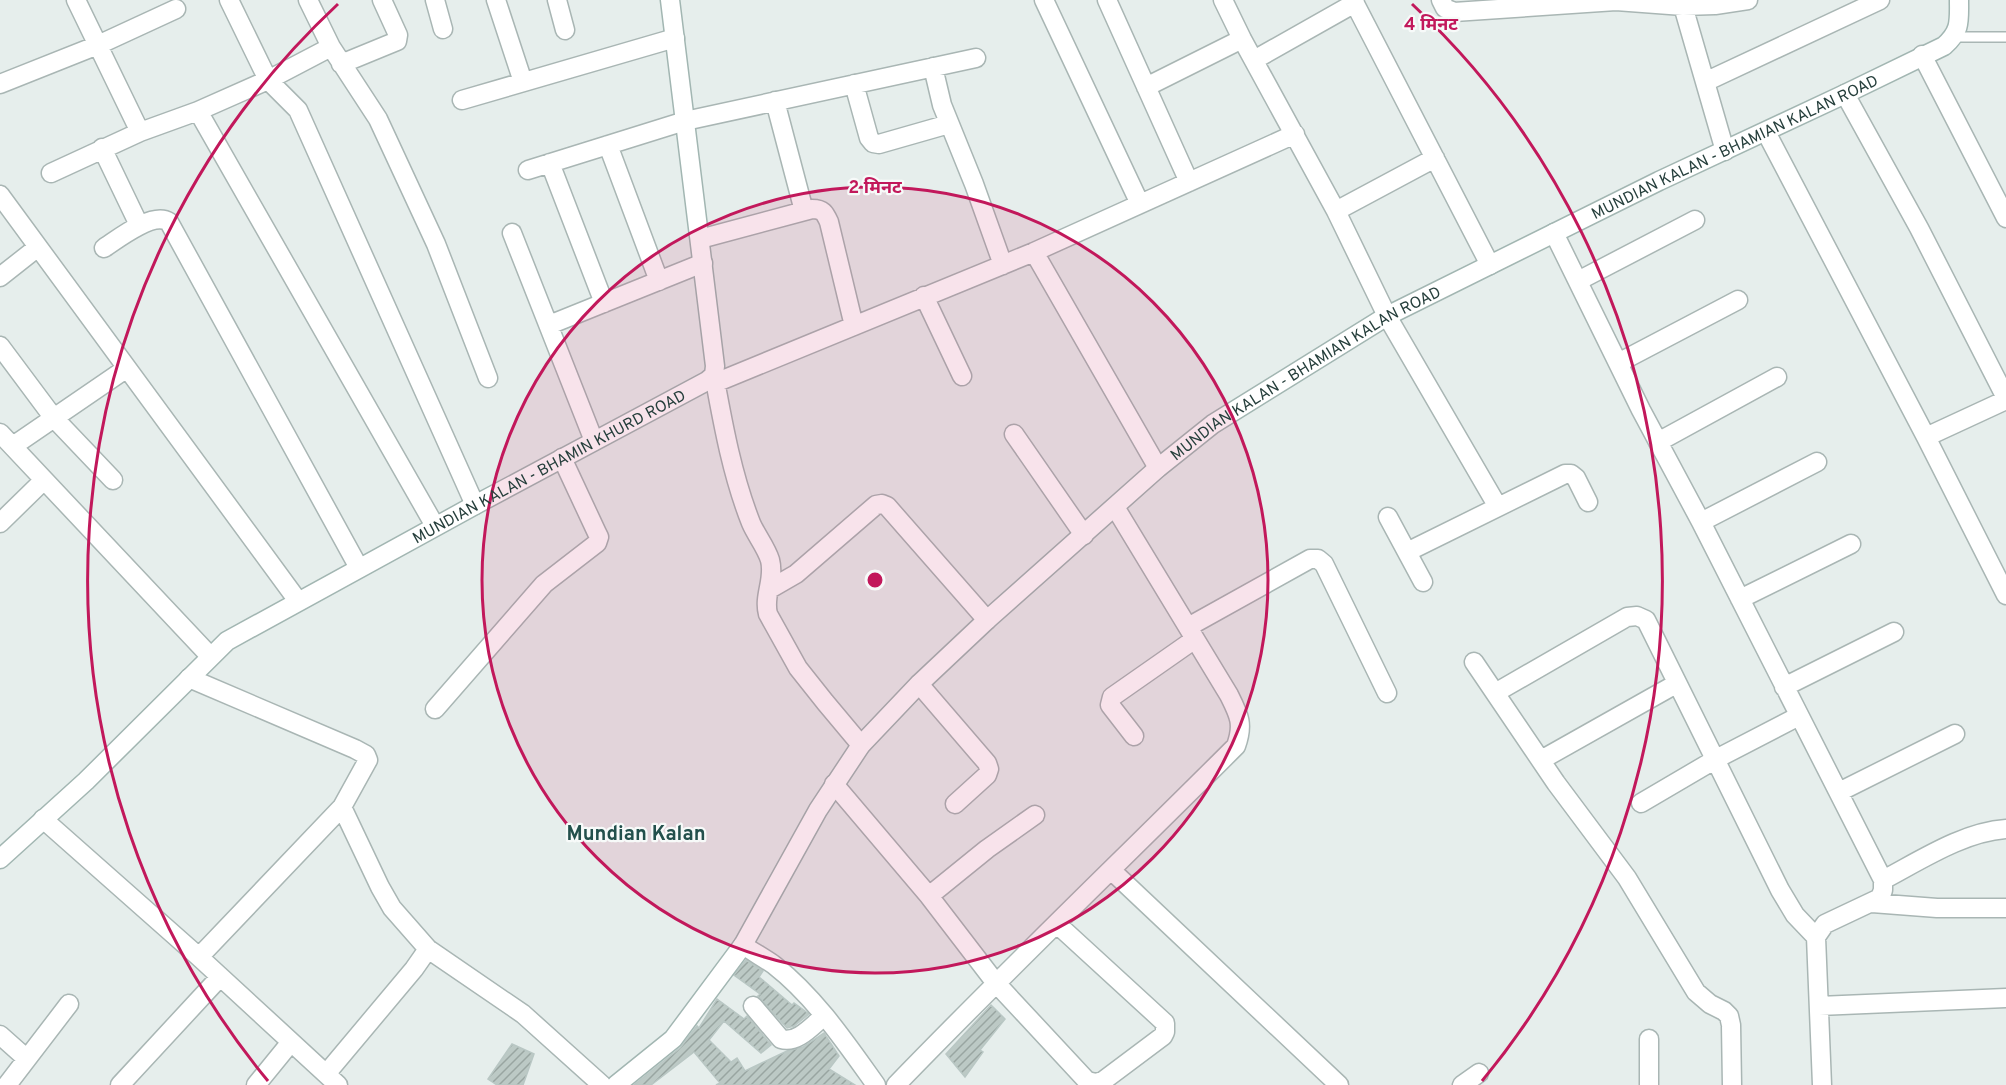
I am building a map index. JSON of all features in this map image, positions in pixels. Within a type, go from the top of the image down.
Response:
[{"type":"street","points":[[76,0],[140,132]]},
{"type":"street","points":[[229,0],[268,80],[298,110],[475,505]]},
{"type":"street","points":[[308,0],[331,47],[382,128],[436,244],[488,378]]},
{"type":"street","points":[[341,64],[397,40],[398,35],[382,0]]},
{"type":"street","points":[[435,0],[443,29]]},
{"type":"street","points":[[496,0],[523,82]]},
{"type":"street","points":[[557,0],[565,30]]},
{"type":"street","points":[[670,0],[715,366],[714,379],[738,484],[752,524],[770,559],[772,578],[766,607],[798,668],[861,745]]},
{"type":"street","points":[[1044,0],[1140,204]]},
{"type":"street","points":[[1107,0],[1189,182]]},
{"type":"street","points":[[1223,0],[1336,211],[1387,316],[1498,507]]},
{"type":"street","points":[[1442,0],[1445,8],[1454,12],[1616,0],[1683,6],[1714,5],[1748,0]]},
{"type":"street","points":[[1705,82],[1880,0]]},
{"type":"street","points":[[1954,37],[1959,22],[1959,0]]},
{"type":"street","points":[[1254,60],[1354,2],[1490,265]]},
{"type":"street","points":[[1683,6],[1725,151]]},
{"type":"street","points":[[0,84],[98,45],[176,9]]},
{"type":"street","name":"MUNDIAN KALAN - BHAMIAN KALAN ROAD","points":[[1034,252],[1158,468],[1213,424],[1387,316],[1554,233],[1944,46],[1954,37]]},
{"type":"street","points":[[462,100],[675,38]]},
{"type":"street","points":[[1146,87],[1242,39]]},
{"type":"street","points":[[51,173],[102,148],[198,111],[268,80],[331,47]]},
{"type":"street","points":[[1922,55],[2006,218]]},
{"type":"street","points":[[528,170],[685,121],[976,58]]},
{"type":"street","points":[[933,67],[942,105],[1003,265]]},
{"type":"street","points":[[854,84],[869,138],[873,143],[879,144],[949,124]]},
{"type":"street","points":[[1845,94],[1919,228],[2006,399],[1926,437]]},
{"type":"street","points":[[775,101],[804,211]]},
{"type":"street","points":[[198,111],[435,526]]},
{"type":"street","points":[[1766,132],[2006,595]]},
{"type":"street","points":[[714,379],[854,326],[1034,252],[1295,134]]},
{"type":"street","points":[[608,145],[659,281]]},
{"type":"street","points":[[102,148],[139,225]]},
{"type":"street","points":[[1336,211],[1435,158]]},
{"type":"street","points":[[550,163],[604,303]]},
{"type":"street","points":[[1,198],[298,601]]},
{"type":"street","points":[[700,239],[804,211],[820,209],[825,213],[829,222],[854,326]]},
{"type":"street","points":[[104,248],[139,225],[159,219],[169,222],[359,568]]},
{"type":"street","points":[[1578,281],[1695,220]]},
{"type":"street","points":[[512,233],[594,441]]},
{"type":"street","points":[[1554,233],[1658,442],[1883,880],[1880,898],[1825,924],[1816,938],[1822,1085]]},
{"type":"street","points":[[0,277],[38,247]]},
{"type":"street","points":[[549,325],[703,263]]},
{"type":"street","points":[[924,296],[962,376]]},
{"type":"street","points":[[1618,363],[1738,300]]},
{"type":"street","points":[[0,346],[53,417],[113,480]]},
{"type":"street","points":[[127,368],[53,417],[6,439],[210,656]]},
{"type":"street","points":[[1658,442],[1777,377]]},
{"type":"street","name":"MUNDIAN KALAN - BHAMIN KHURD ROAD","points":[[3,850],[86,781],[227,641],[435,526],[714,379]]},
{"type":"street","points":[[1014,434],[1084,536]]},
{"type":"street","points":[[435,709],[544,584],[597,543],[597,533],[562,458]]},
{"type":"street","points":[[1701,522],[1817,462]]},
{"type":"street","points":[[616,1085],[673,1039],[742,945],[834,784],[861,745],[987,620],[1158,468]]},
{"type":"street","points":[[1407,552],[1565,474],[1571,474],[1576,478],[1588,502]]},
{"type":"street","points":[[0,522],[44,480]]},
{"type":"street","points":[[770,589],[796,574],[876,505],[882,504],[887,506],[987,620]]},
{"type":"street","points":[[896,1085],[995,982],[1236,746],[1241,731],[1238,713],[1114,507]]},
{"type":"street","points":[[1388,518],[1423,582]]},
{"type":"street","points":[[1740,599],[1851,544]]},
{"type":"street","points":[[1134,736],[1110,705],[1112,696],[1191,633],[1310,560],[1318,559],[1324,564],[1387,693]]},
{"type":"street","points":[[1495,693],[1627,617],[1638,616],[1646,620],[1780,890],[1795,915],[1816,938]]},
{"type":"street","points":[[1784,687],[1894,632]]},
{"type":"street","points":[[1474,662],[1541,760],[1627,878],[1696,993],[1729,1016],[1732,1085]]},
{"type":"street","points":[[189,678],[356,749],[366,755],[368,760],[342,807],[199,957]]},
{"type":"street","points":[[920,684],[987,763],[989,769],[987,775],[955,804]]},
{"type":"street","points":[[1541,760],[1677,684]]},
{"type":"street","points":[[1641,803],[1716,759],[1799,716]]},
{"type":"street","points":[[1839,792],[1955,734]]},
{"type":"street","points":[[834,784],[929,896],[995,982],[1087,1081],[1096,1083],[1163,1036],[1165,1023],[1056,924]]},
{"type":"street","points":[[342,807],[392,908],[428,949],[523,1014],[602,1085]]},
{"type":"street","points":[[929,896],[987,849],[1035,815]]},
{"type":"street","points":[[43,819],[332,1079],[428,949]]},
{"type":"street","points":[[1883,880],[1954,843],[1989,830],[2006,829]]},
{"type":"street","points":[[1111,870],[1339,1085]]},
{"type":"street","points":[[1872,903],[1937,908],[2006,908]]},
{"type":"street","points":[[742,945],[774,966],[824,1016],[876,1085]]},
{"type":"street","points":[[120,1085],[220,977]]},
{"type":"street","points":[[1819,1006],[2006,998]]},
{"type":"street","points":[[7,1085],[69,1004]]},
{"type":"street","points":[[753,1006],[781,1039],[787,1041],[795,1039],[824,1016]]},
{"type":"street","points":[[0,1035],[27,1059]]},
{"type":"street","points":[[1649,1039],[1649,1085]]},
{"type":"street","points":[[256,1085],[291,1042]]},
{"type":"street","points":[[1462,1085],[1479,1073]]},
{"type":"lane","points":[[1954,37],[2006,37]]},
{"type":"building","points":[[746,960],[763,971],[759,977],[792,1005],[794,1003],[809,1014],[794,1026],[787,1028],[758,996],[760,994],[734,975]]},
{"type":"building","points":[[717,999],[744,1019],[747,1016],[771,1045],[761,1053],[724,1021],[709,1040],[731,1062],[737,1058],[745,1071],[787,1051],[803,1047],[824,1033],[839,1056],[829,1069],[855,1085],[716,1085],[720,1083],[694,1052],[651,1085],[634,1085],[680,1048],[697,1026],[699,1028]]},
{"type":"building","points":[[991,1005],[1005,1019],[980,1050],[983,1052],[965,1077],[946,1054]]},
{"type":"building","points":[[512,1044],[534,1054],[523,1085],[497,1085],[488,1079]]},
{"type":"district","name":"Mundian Kalan","points":[[636,833]]}]
